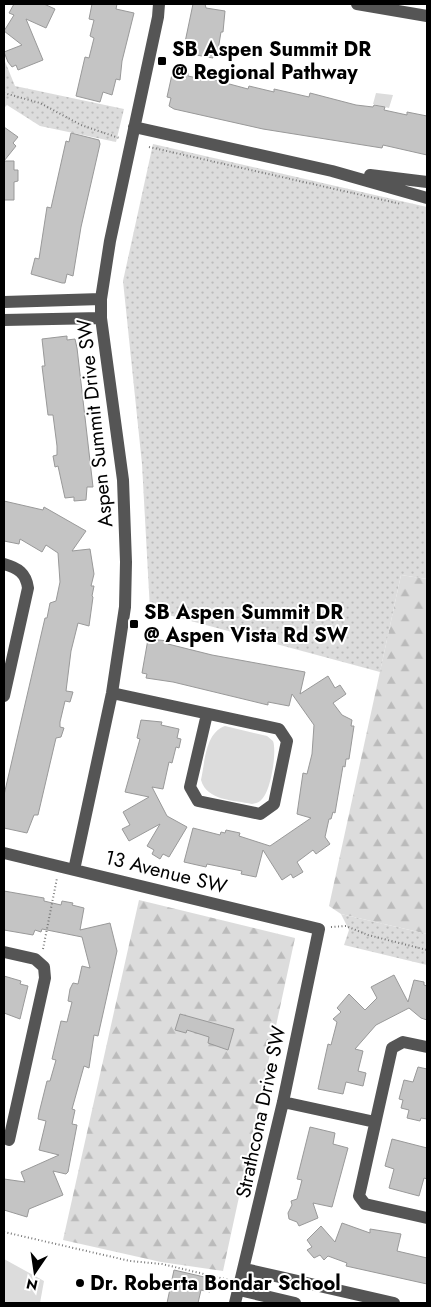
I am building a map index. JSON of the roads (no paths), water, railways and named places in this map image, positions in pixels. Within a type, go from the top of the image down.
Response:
[{"type":"street","name":"Aspen Summit Drive SW","points":[[74,870],[112,693],[125,607],[126,552],[123,480],[101,318],[101,300],[110,241],[158,17],[159,4]]},
{"type":"street","points":[[357,4],[427,16]]},
{"type":"street","points":[[134,127],[332,171],[427,198]]},
{"type":"street","points":[[332,171],[427,182]]},
{"type":"street","points":[[4,302],[101,300]]},
{"type":"street","points":[[4,320],[101,318]]},
{"type":"street","points":[[4,564],[21,571],[27,579],[28,588],[4,696]]},
{"type":"street","points":[[112,693],[279,729],[287,741],[274,804],[260,814],[198,801],[190,786],[207,714]]},
{"type":"street","name":"13 Avenue SW","points":[[4,853],[319,929]]},
{"type":"street","name":"Strathcona Drive SW","points":[[235,1303],[245,1269],[283,1102],[319,929]]},
{"type":"street","points":[[4,952],[36,959],[44,967],[45,978],[10,1110],[9,1140]]},
{"type":"street","points":[[427,1047],[403,1042],[392,1048],[359,1196],[365,1204],[427,1218]]},
{"type":"street","points":[[283,1102],[375,1122]]},
{"type":"street","points":[[245,1269],[394,1303]]},
{"type":"street","points":[[240,1286],[295,1303]]},
{"type":"place","name":"SB Aspen Summit DR @ Regional Pathway","points":[[162,61]]},
{"type":"place","name":"SB Aspen Summit DR @ Aspen Vista Rd SW","points":[[134,624]]},
{"type":"place","name":"Dr. Roberta Bondar School","points":[[80,1283]]}]
